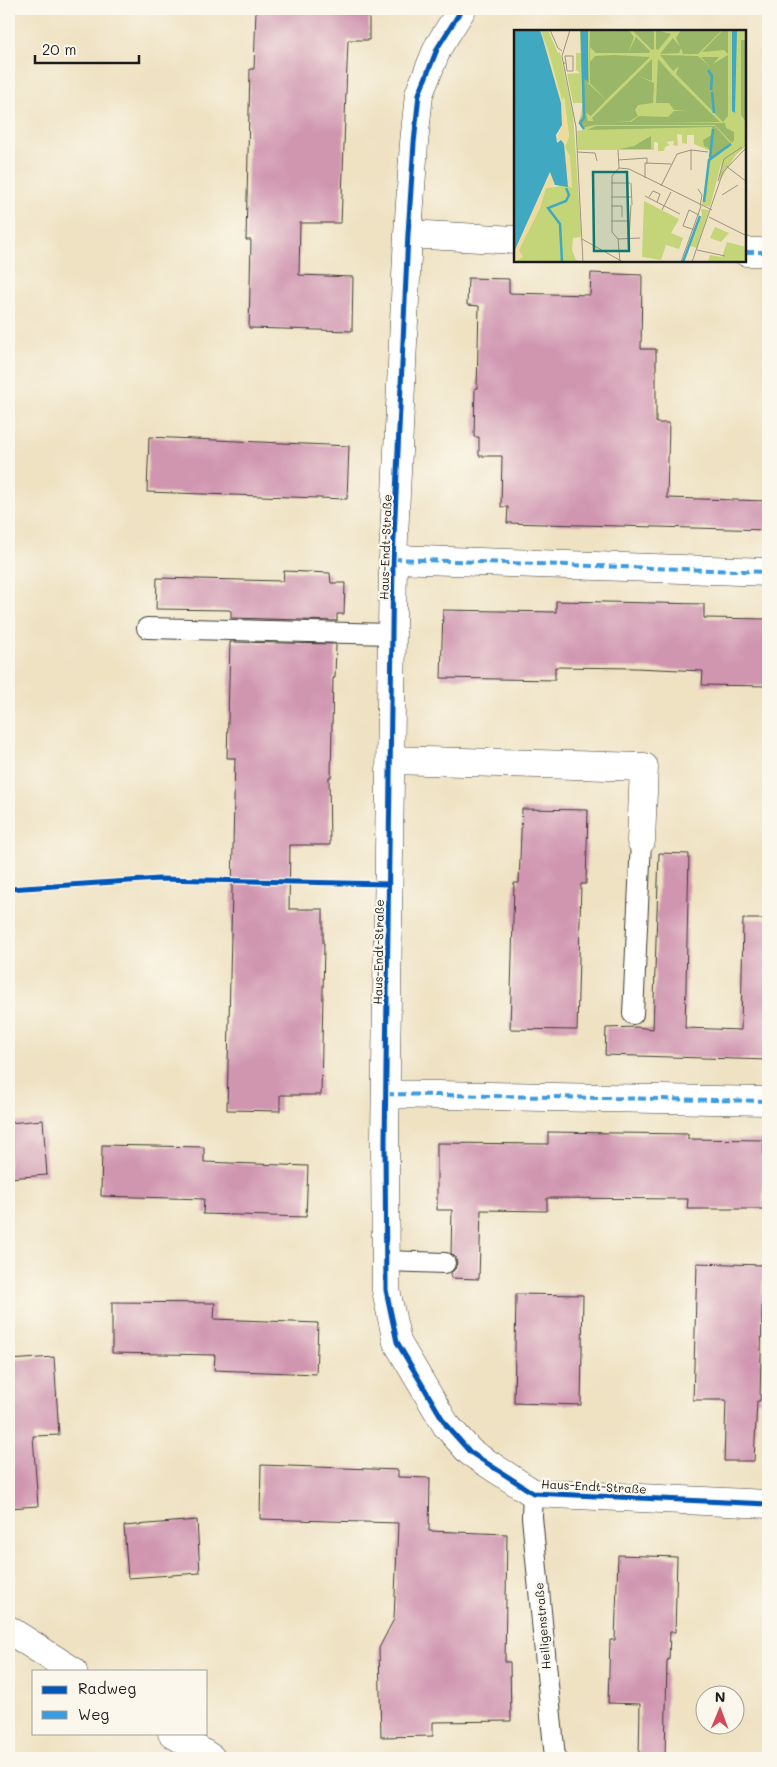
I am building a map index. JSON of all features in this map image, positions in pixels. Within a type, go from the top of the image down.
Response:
[{"type":"street","name":"Haus-Endt-Straße","points":[[462,9],[438,47],[419,94],[408,234],[393,559],[386,1094],[386,1290],[397,1342],[446,1425],[470,1452],[533,1493],[768,1504]]},
{"type":"street","points":[[408,234],[514,240]]},
{"type":"street","points":[[747,252],[768,252]]},
{"type":"street","name":"Haus-Endt-Straße","points":[[393,559],[768,572]]},
{"type":"street","points":[[391,760],[644,767],[641,841]]},
{"type":"street","points":[[386,1094],[768,1101]]},
{"type":"street","points":[[9,1630],[71,1670]]},
{"type":"street","points":[[174,1734],[212,1758]]},
{"type":"lane","points":[[147,628],[392,634]]},
{"type":"lane","points":[[633,1014],[641,841]]},
{"type":"lane","points":[[386,1261],[445,1264]]},
{"type":"lane","name":"Heiligenstraße","points":[[533,1493],[532,1517],[555,1758]]},
{"type":"building","points":[[256,9],[369,9],[369,40],[348,40],[341,223],[300,223],[299,275],[353,277],[352,331],[249,328],[251,240],[246,240],[250,69],[254,69]]},
{"type":"building","points":[[591,273],[642,275],[641,349],[656,349],[656,423],[669,423],[667,498],[768,501],[768,530],[507,523],[508,507],[501,507],[502,456],[479,456],[479,437],[474,437],[479,306],[467,305],[468,278],[509,279],[509,293],[590,295]]},
{"type":"building","points":[[149,437],[349,446],[347,499],[147,492]]},
{"type":"building","points":[[284,571],[330,573],[331,583],[345,583],[344,614],[337,614],[337,621],[231,618],[231,611],[229,610],[156,609],[157,578],[283,581]]},
{"type":"building","points":[[556,601],[704,604],[704,618],[768,619],[768,686],[702,685],[703,671],[636,668],[555,667],[555,680],[441,678],[443,610],[556,612]]},
{"type":"building","points":[[230,642],[336,644],[335,678],[333,678],[331,777],[329,777],[330,845],[290,845],[289,909],[323,909],[321,1095],[280,1095],[280,1111],[227,1110],[235,758],[227,758]]},
{"type":"building","points":[[522,809],[588,810],[586,884],[581,884],[577,1030],[510,1029],[514,883],[519,883]]},
{"type":"building","points":[[659,853],[689,854],[685,1028],[741,1030],[743,919],[768,919],[768,1060],[605,1055],[606,1028],[636,1027],[653,1029]]},
{"type":"building","points":[[43,1120],[47,1175],[9,1178],[9,1123]]},
{"type":"building","points":[[548,1132],[688,1134],[688,1139],[764,1140],[763,1209],[687,1209],[688,1199],[547,1198],[547,1211],[481,1210],[479,1279],[451,1278],[451,1273],[457,1263],[451,1253],[452,1210],[437,1210],[437,1143],[548,1144]]},
{"type":"building","points":[[102,1145],[204,1147],[204,1162],[308,1166],[306,1217],[203,1214],[204,1199],[101,1196]]},
{"type":"building","points":[[697,1263],[763,1265],[760,1401],[757,1401],[754,1461],[724,1461],[726,1400],[693,1400]]},
{"type":"building","points":[[516,1294],[583,1295],[581,1405],[514,1403]]},
{"type":"building","points":[[112,1302],[215,1303],[214,1319],[318,1323],[316,1374],[214,1370],[215,1355],[112,1353]]},
{"type":"building","points":[[54,1357],[59,1435],[33,1436],[38,1506],[9,1508],[9,1360]]},
{"type":"building","points":[[261,1465],[398,1470],[398,1477],[430,1478],[429,1531],[507,1534],[505,1662],[510,1662],[511,1721],[433,1722],[433,1736],[381,1737],[379,1648],[394,1619],[398,1523],[260,1519]]},
{"type":"building","points":[[197,1520],[200,1573],[128,1578],[124,1526]]},
{"type":"building","points":[[618,1555],[677,1557],[675,1632],[670,1632],[669,1660],[667,1660],[665,1758],[639,1758],[640,1704],[608,1703],[610,1640],[615,1640]]},
{"type":"marked path","points":[[747,252],[768,252]]},
{"type":"marked path","points":[[393,559],[768,572]]},
{"type":"marked path","points":[[386,1094],[768,1101]]},
{"type":"cycle path","points":[[462,9],[438,47],[419,94],[408,234],[393,559],[385,1142],[386,1290],[397,1342],[446,1425],[470,1452],[533,1493],[768,1504]]},
{"type":"cycle path","points":[[9,889],[159,879],[389,884]]}]
